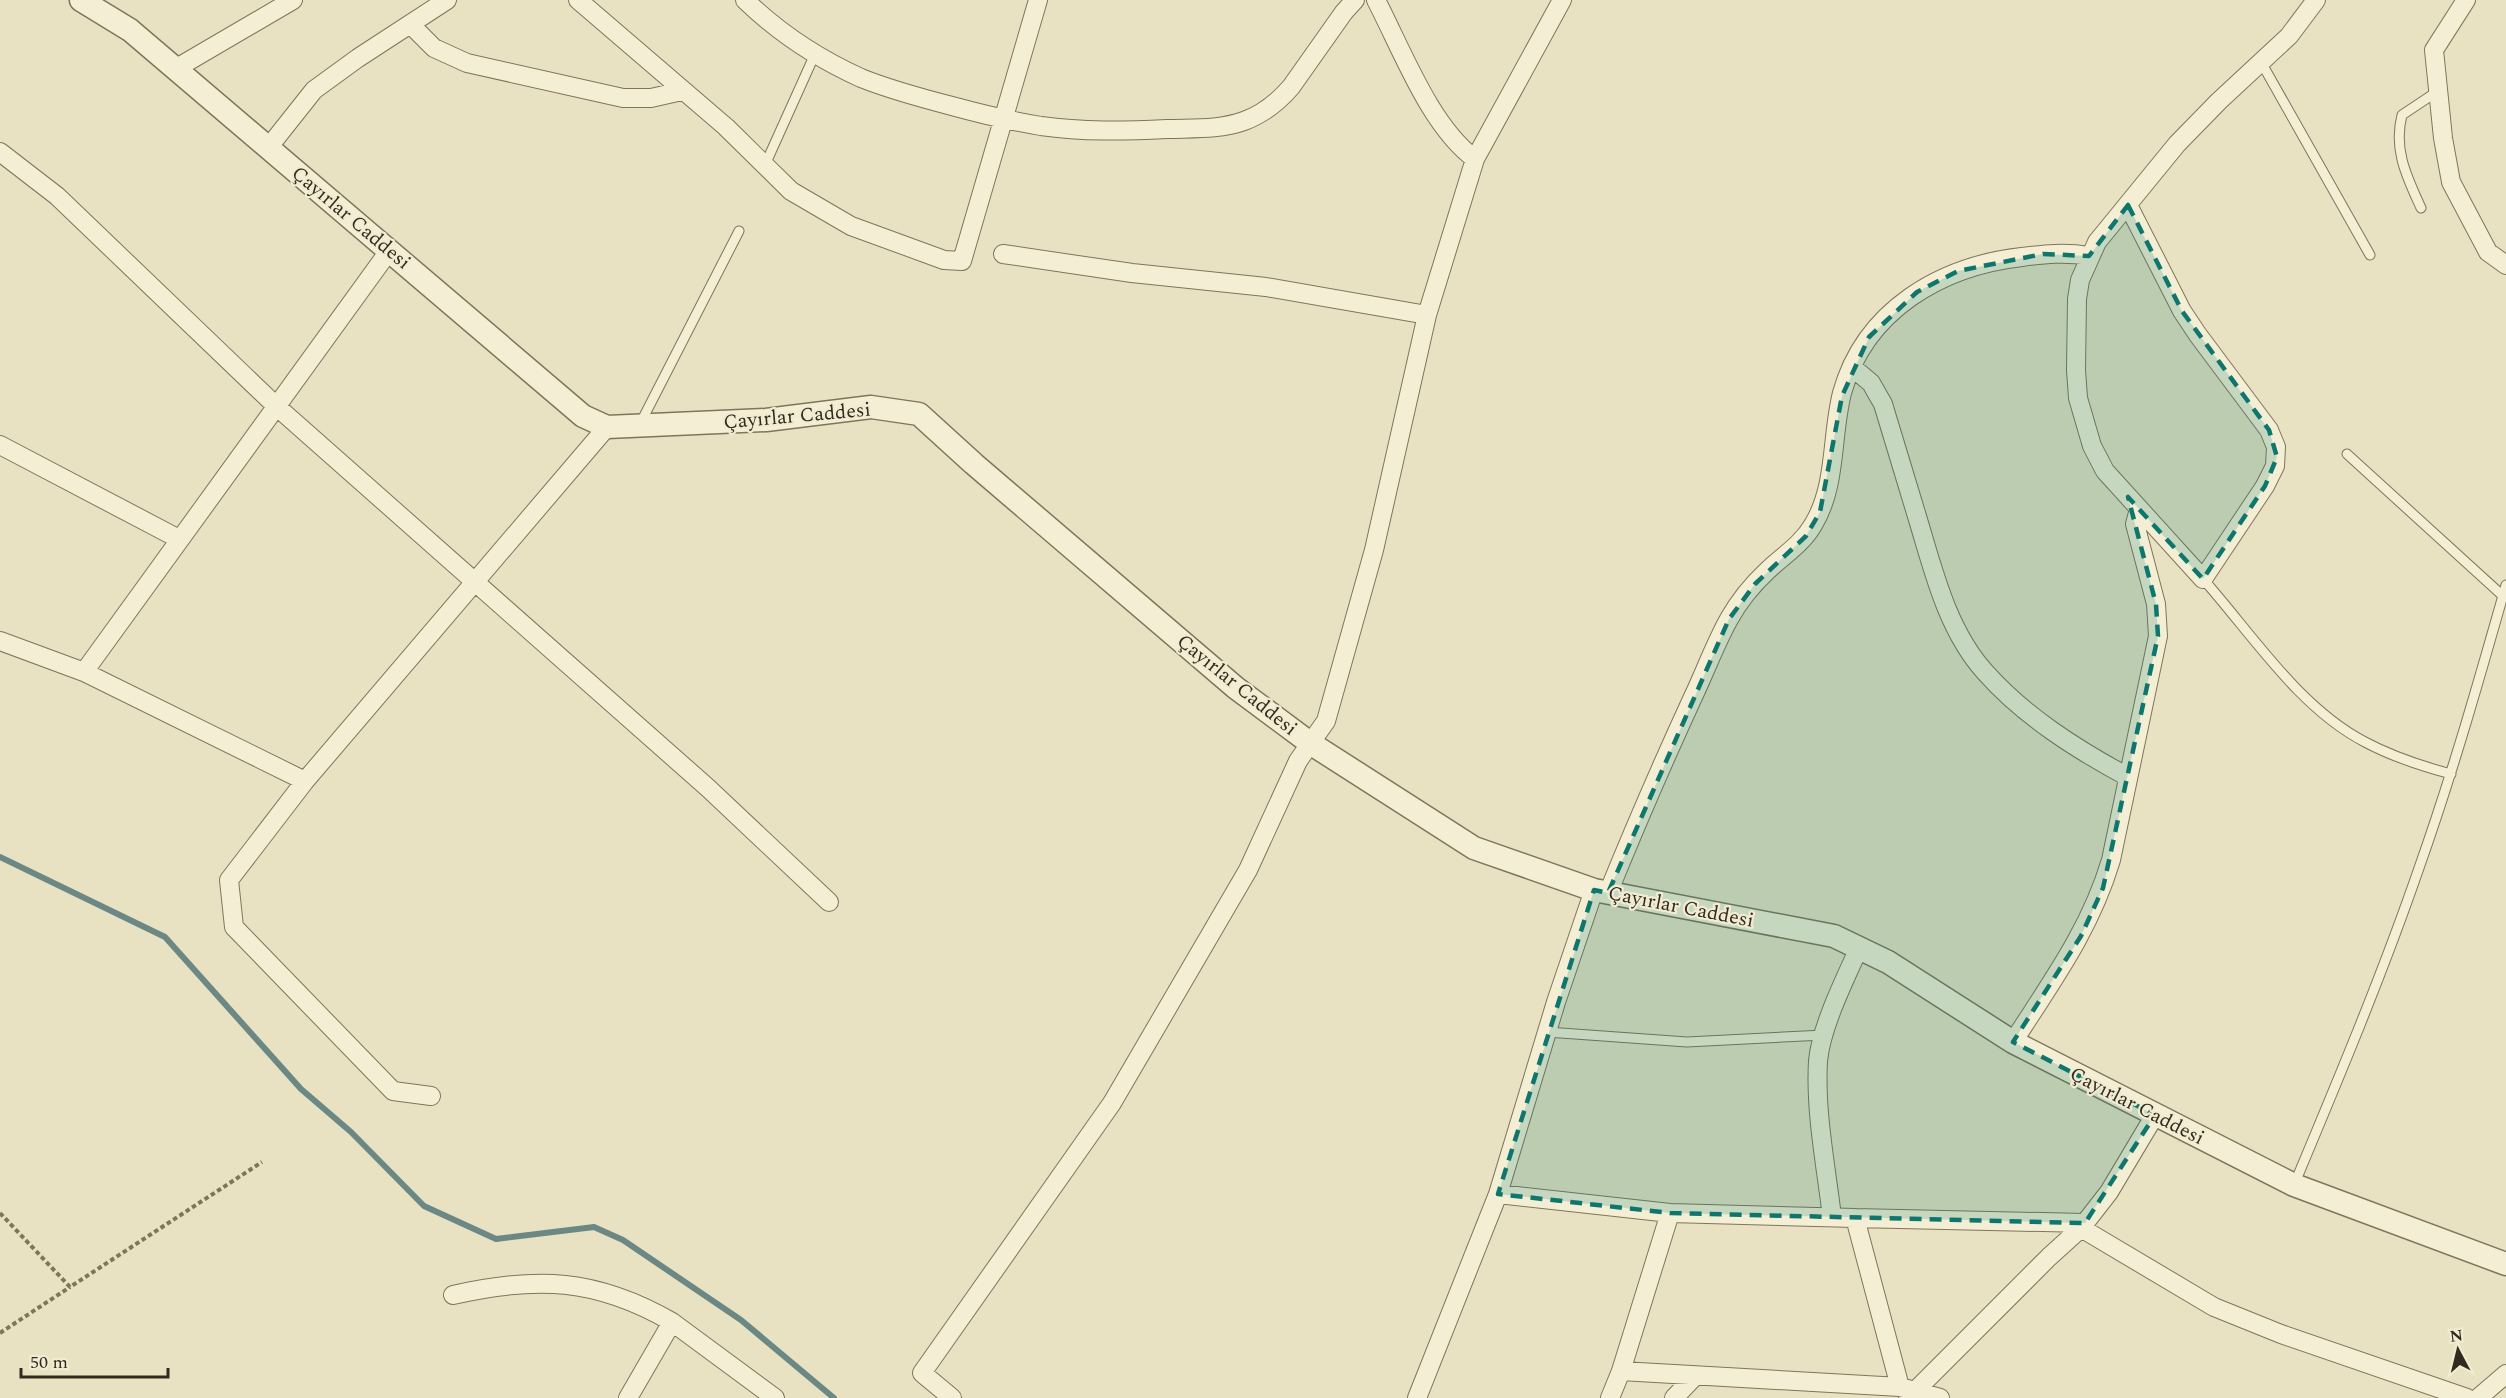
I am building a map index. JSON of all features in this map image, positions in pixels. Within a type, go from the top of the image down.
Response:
[{"type":"street","name":"Çayırlar Caddesi","points":[[81,0],[130,30],[583,416],[607,427],[765,420],[871,407],[919,414],[981,471],[1227,681],[1310,743],[1474,848],[1601,892],[1834,936],[1888,962],[2013,1042],[2294,1185],[2506,1264]]},
{"type":"street","points":[[175,69],[293,0]]},
{"type":"street","points":[[268,148],[314,90],[447,0]]},
{"type":"street","points":[[578,0],[726,127],[791,191],[851,226],[945,260],[962,261],[1038,0]]},
{"type":"street","points":[[745,0],[788,36],[815,54],[861,77],[907,95],[1003,119],[1042,126],[1114,132],[1216,128],[1244,121],[1270,107],[1291,87],[1355,0]]},
{"type":"street","points":[[1376,0],[1436,117],[1457,145],[1475,159]]},
{"type":"street","points":[[952,1398],[922,1373],[1112,1103],[1248,870],[1298,760],[1326,721],[1374,550],[1427,315],[1475,159],[1562,0]]},
{"type":"street","points":[[2128,204],[2182,311],[2269,430],[2276,447],[2276,466],[2265,486],[2203,579],[2105,471],[2092,446],[2078,398],[2077,299],[2080,280],[2089,256],[2108,227],[2177,144],[2219,100],[2289,36],[2316,0]]},
{"type":"street","points":[[2466,0],[2434,50],[2443,138],[2451,182],[2488,252],[2506,265]]},
{"type":"street","points":[[410,24],[434,48],[467,63],[623,98],[651,98],[682,91]]},
{"type":"street","points":[[0,152],[57,196],[276,406],[708,788],[829,902]]},
{"type":"street","points":[[84,672],[389,251]]},
{"type":"street","points":[[1418,1398],[1498,1194],[1547,1032],[1601,892],[1729,619],[1755,584],[1806,536],[1820,512],[1828,484],[1842,396],[1852,367],[1869,337],[1883,320],[1917,292],[1937,280],[1980,264],[2043,254],[2072,253],[2089,256]]},
{"type":"street","points":[[1003,254],[1132,273],[1266,287],[1427,315]]},
{"type":"street","points":[[1852,367],[1871,383],[1883,404],[1938,584],[1952,618],[1983,671],[2026,710],[2074,746],[2128,777]]},
{"type":"street","points":[[431,1096],[393,1091],[234,927],[229,880],[304,781],[607,427]]},
{"type":"street","points":[[0,444],[180,539]]},
{"type":"street","points":[[2013,1042],[2081,936],[2093,913],[2111,860],[2158,636],[2156,604],[2135,524],[2139,509]]},
{"type":"street","points":[[0,641],[84,672],[304,781]]},
{"type":"street","points":[[1832,1217],[1820,1112],[1818,1060],[1824,1035],[1859,948]]},
{"type":"street","points":[[1908,1392],[2083,1226],[2109,1192],[2155,1115]]},
{"type":"street","points":[[1498,1194],[1670,1214],[2083,1226],[2214,1306],[2281,1334],[2468,1398]]},
{"type":"street","points":[[1610,1398],[1621,1371],[1670,1214]]},
{"type":"street","points":[[1855,1218],[1908,1392]]},
{"type":"street","points":[[453,1295],[500,1286],[550,1282],[606,1293],[646,1308],[672,1322],[774,1398]]},
{"type":"street","points":[[628,1398],[672,1322]]},
{"type":"street","points":[[1621,1371],[1908,1392],[1940,1398]]},
{"type":"street","points":[[2478,1398],[2506,1374]]},
{"type":"street","points":[[1674,1398],[1695,1376]]},
{"type":"lane","points":[[765,165],[815,54]]},
{"type":"lane","points":[[2261,62],[2370,255]]},
{"type":"lane","points":[[2421,208],[2402,165],[2398,150],[2399,125],[2402,115],[2438,91]]},
{"type":"lane","points":[[639,426],[739,231]]},
{"type":"lane","points":[[2347,454],[2503,596]]},
{"type":"lane","points":[[2203,579],[2301,693],[2332,721],[2363,742],[2405,762],[2451,774]]},
{"type":"lane","points":[[2294,1185],[2346,1060],[2419,871],[2451,774],[2506,585]]},
{"type":"lane","points":[[1547,1032],[1679,1042],[1824,1035]]},
{"type":"path","points":[[0,1333],[262,1162]]},
{"type":"path","points":[[0,1214],[70,1287]]},
{"type":"highlighted area","points":[[2128,205],[2182,311],[2269,430],[2277,457],[2265,486],[2203,579],[2128,497],[2156,604],[2158,636],[2103,888],[2081,936],[2013,1042],[2155,1115],[2085,1223],[1670,1213],[1498,1194],[1594,890],[1608,893],[1729,619],[1755,584],[1806,536],[1820,512],[1842,396],[1869,337],[1917,292],[1958,271],[2043,254],[2089,256]]},
{"type":"waterway","points":[[0,857],[165,937],[301,1089],[351,1132],[424,1206],[496,1239],[594,1227],[623,1240],[741,1320],[834,1398]]}]
